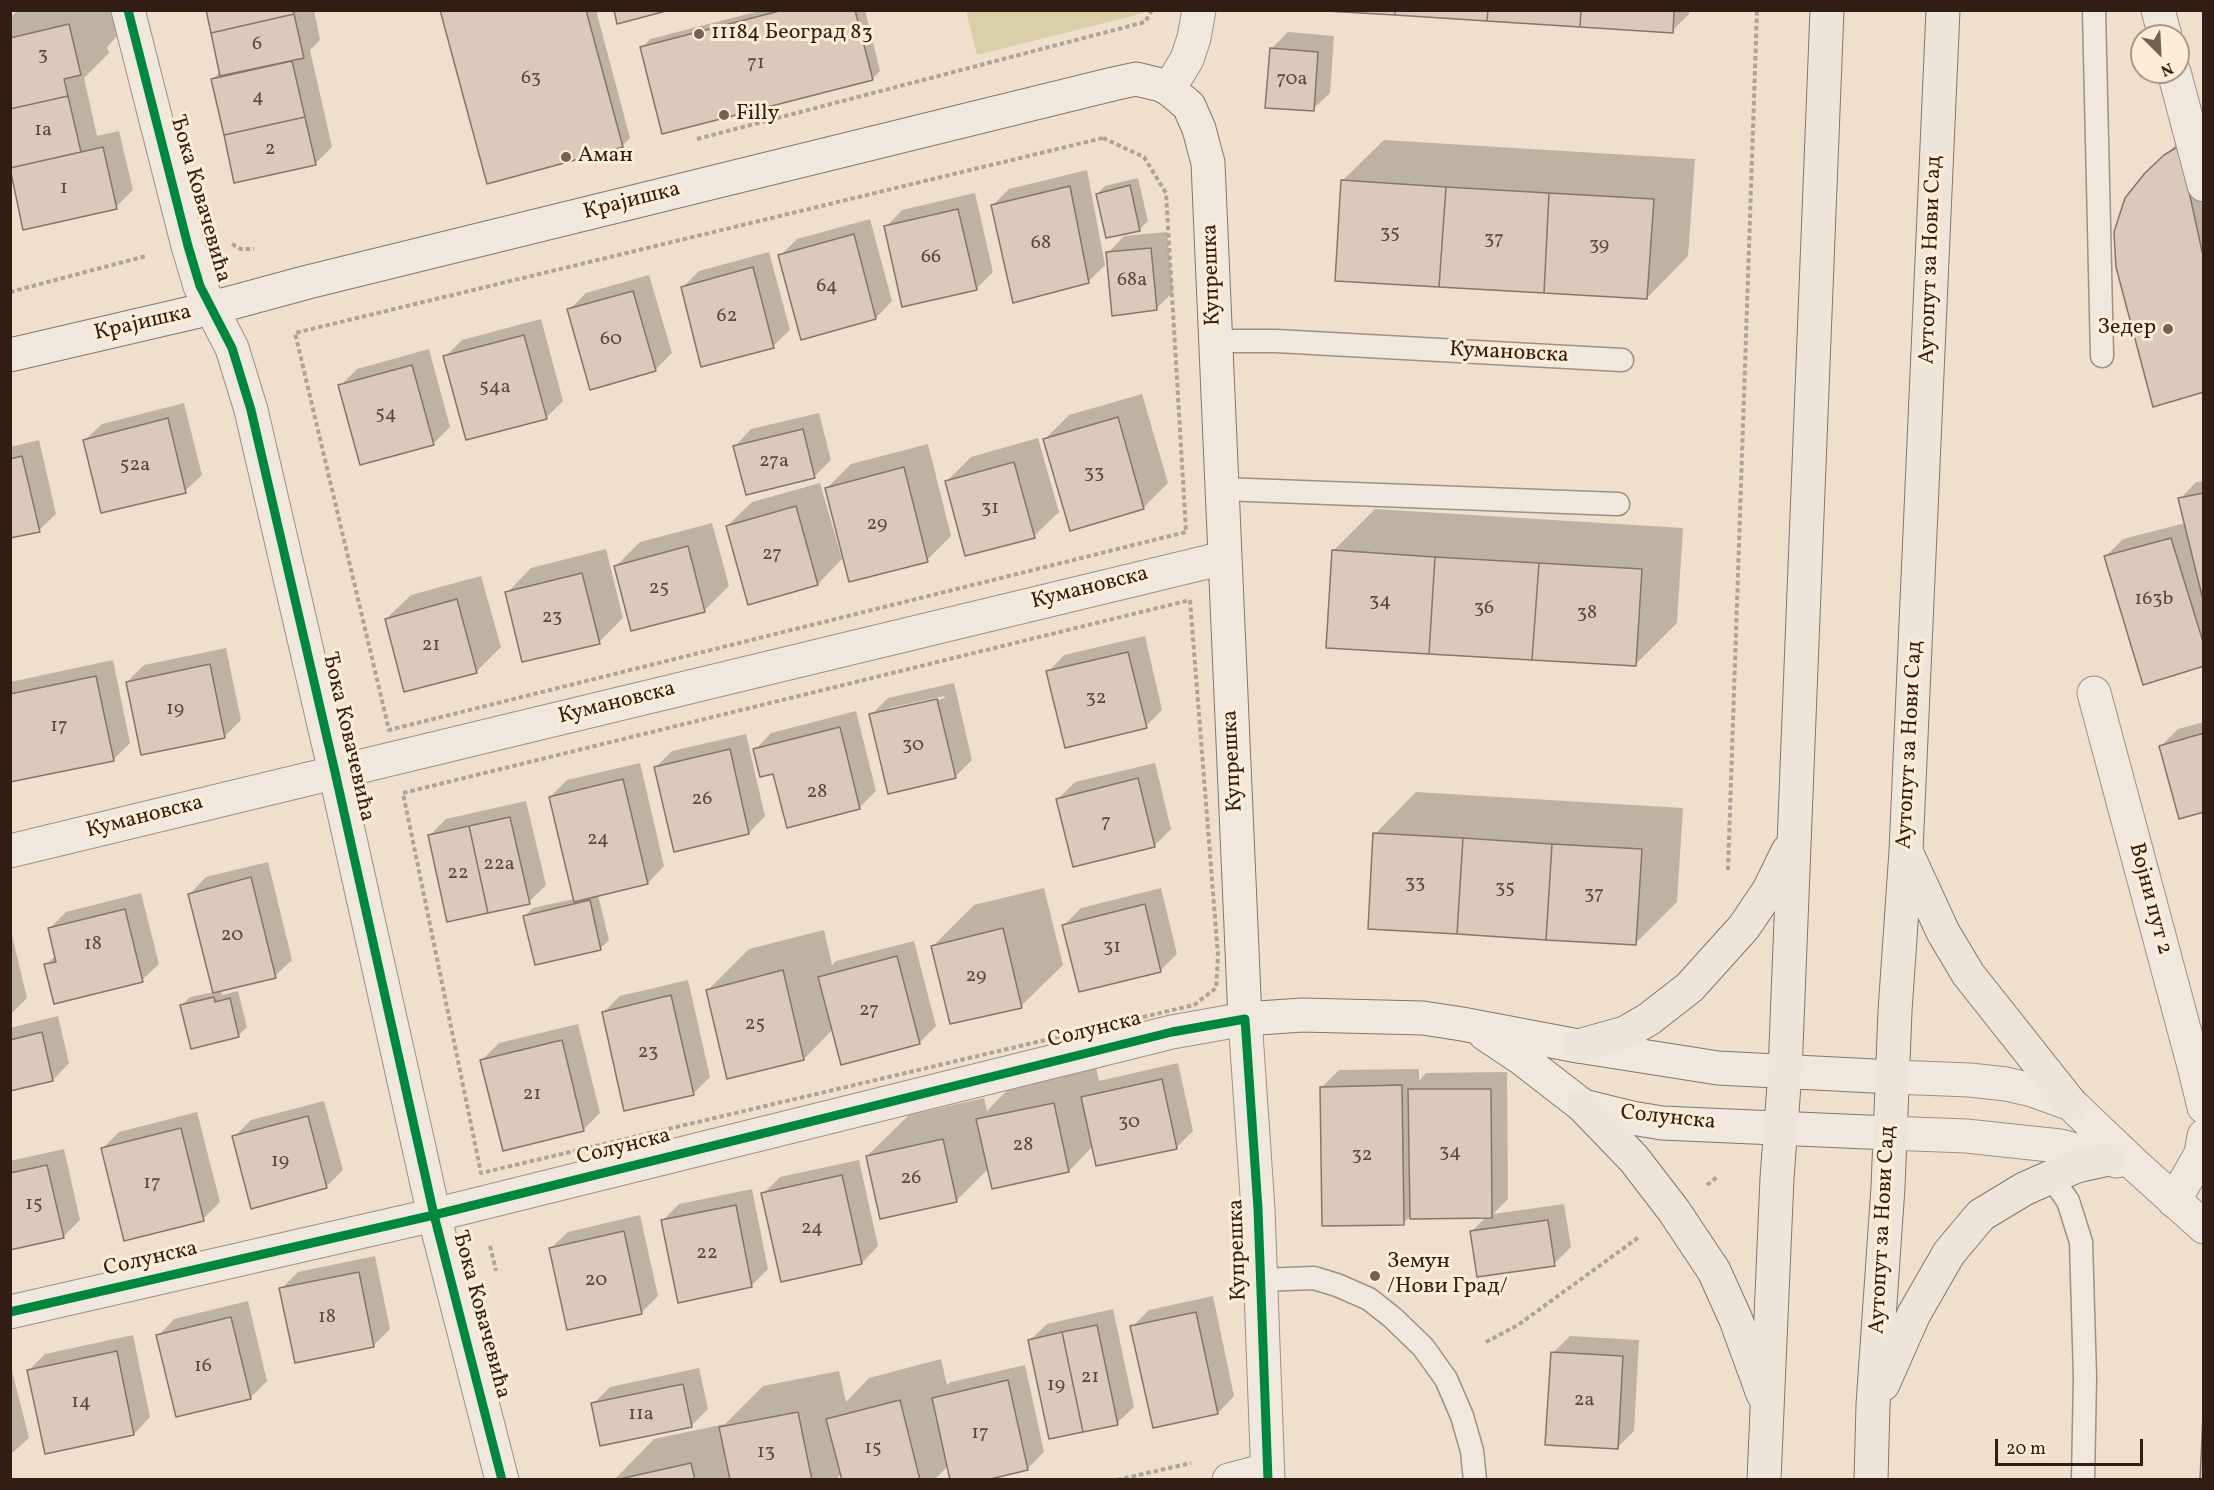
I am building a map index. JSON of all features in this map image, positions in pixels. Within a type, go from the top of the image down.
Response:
[{"type":"main road","points":[[1764,1479],[1777,1178],[1785,1072],[1827,10]]},
{"type":"main road","name":"Аутопут за Нови Сад","points":[[1871,1479],[1873,1405],[1888,1187],[1889,1133],[1906,851],[1943,10]]},
{"type":"main road","points":[[1578,1046],[1625,1033],[1649,1019],[1690,987],[1744,927],[1769,890],[1793,842]]},
{"type":"main road","points":[[1906,851],[1943,932],[1968,974],[2071,1104]]},
{"type":"main road","points":[[1583,1106],[1634,1160],[1674,1211],[1714,1271],[1736,1320],[1768,1410]]},
{"type":"main road","points":[[1873,1405],[1914,1314],[1949,1253],[1981,1215],[2024,1189],[2077,1166],[2121,1162]]},
{"type":"street","name":"Ђока Ковачевића","points":[[128,10],[200,286],[232,348],[247,396],[336,772],[434,1215],[502,1479]]},
{"type":"street","points":[[1170,89],[1187,59],[1194,38],[1199,10]]},
{"type":"street","name":"Крајишка","points":[[10,354],[212,309],[308,282],[1113,84],[1136,79],[1170,89]]},
{"type":"street","points":[[2177,84],[2204,185]]},
{"type":"street","name":"Купрешка","points":[[1170,89],[1189,106],[1199,129],[1208,163],[1245,1019],[1257,1197],[1268,1475]]},
{"type":"street","name":"Кумановска","points":[[10,851],[1224,558]]},
{"type":"street","name":"Војни пут 2","points":[[2094,693],[2204,1107]]},
{"type":"street","name":"Солунска","points":[[10,1312],[434,1215],[1172,1032],[1245,1019],[1302,1015],[1423,1018],[1718,1068],[1970,1080],[2006,1084],[2032,1090],[2071,1104]]},
{"type":"street","name":"Солунска","points":[[1473,1027],[1521,1058],[1583,1106],[1662,1123],[1966,1136],[2060,1146],[2121,1162]]},
{"type":"street","points":[[2071,1104],[2121,1162],[2174,1201],[2204,1227]]},
{"type":"street","points":[[2174,1201],[2201,1154],[2204,1136]]},
{"type":"street","points":[[1229,1479],[1268,1475]]},
{"type":"lane","points":[[2094,10],[2102,356]]},
{"type":"lane","name":"Кумановска","points":[[1215,341],[1276,341],[1622,360]]},
{"type":"lane","points":[[1222,489],[1618,504]]},
{"type":"lane","points":[[2051,1177],[2068,1201],[2081,1242],[2085,1377],[2083,1479]]},
{"type":"lane","points":[[1260,1280],[1314,1278],[1369,1299],[1393,1318],[1423,1347],[1446,1379],[1462,1416],[1472,1451],[1475,1479]]},
{"type":"path","points":[[697,139],[1144,22],[1152,10]]},
{"type":"path","points":[[1728,879],[1757,10]]},
{"type":"path","points":[[1103,138],[1144,157],[1166,193],[1186,532],[390,730],[295,333],[1103,138]]},
{"type":"path","points":[[10,292],[220,238],[241,249],[262,250]]},
{"type":"path","points":[[1190,600],[1218,956],[1216,988],[1194,1005],[481,1173],[403,792],[1190,600]]},
{"type":"path","points":[[1486,1342],[1518,1325],[1640,1237]]},
{"type":"path","points":[[490,1246],[498,1281]]},
{"type":"path","points":[[1118,1479],[1198,1461]]},
{"type":"shaded area","points":[[1143,10],[1144,13],[977,55],[966,11]]},
{"type":"building","points":[[206,10],[293,10],[294,14],[211,33]]},
{"type":"building","points":[[440,10],[586,10],[623,147],[487,184]]},
{"type":"building","points":[[614,10],[670,10],[617,24]]},
{"type":"building","points":[[783,10],[855,10],[873,80],[662,134],[640,47]]},
{"type":"building","points":[[1308,10],[1395,10],[1395,15]]},
{"type":"building","points":[[1395,10],[1488,10],[1487,21],[1395,15]]},
{"type":"building","points":[[1488,10],[1581,10],[1580,27],[1487,21]]},
{"type":"building","points":[[1581,10],[1674,10],[1673,33],[1580,27]]},
{"type":"building","points":[[294,14],[304,58],[220,76],[211,33]]},
{"type":"building","points":[[69,24],[81,75],[64,79],[68,96],[10,109],[10,38]]},
{"type":"building","points":[[1270,48],[1318,52],[1314,111],[1265,108]]},
{"type":"building","points":[[292,61],[305,117],[224,135],[211,79]]},
{"type":"building","points":[[68,96],[81,152],[10,168],[10,109]]},
{"type":"building","points":[[305,117],[316,165],[234,183],[224,135]]},
{"type":"building","name":"Зедер","points":[[2179,146],[2204,260],[2204,392],[2153,407],[2116,267],[2114,232],[2125,198],[2145,173],[2164,155]]},
{"type":"building","points":[[103,147],[117,209],[23,230],[10,168]]},
{"type":"building","points":[[1341,180],[1446,187],[1439,287],[1335,281]]},
{"type":"building","points":[[1130,185],[1140,231],[1106,238],[1096,194]]},
{"type":"building","points":[[1070,186],[1089,283],[1013,303],[991,205]]},
{"type":"building","points":[[1446,187],[1549,193],[1544,293],[1439,287]]},
{"type":"building","points":[[1549,193],[1654,199],[1647,299],[1544,293]]},
{"type":"building","points":[[958,209],[977,290],[902,307],[884,226]]},
{"type":"building","points":[[854,234],[876,319],[801,340],[778,255]]},
{"type":"building","points":[[1151,248],[1157,310],[1112,316],[1106,252]]},
{"type":"building","points":[[753,267],[774,348],[701,367],[681,287]]},
{"type":"building","points":[[633,291],[656,371],[590,390],[567,309]]},
{"type":"building","points":[[524,335],[547,419],[466,440],[443,356]]},
{"type":"building","points":[[412,365],[434,445],[360,465],[338,385]]},
{"type":"building","points":[[1118,417],[1144,509],[1070,531],[1043,439]]},
{"type":"building","points":[[168,418],[186,493],[101,513],[83,440]]},
{"type":"building","points":[[803,429],[815,478],[746,495],[733,446]]},
{"type":"building","points":[[22,456],[40,532],[10,538],[10,459]]},
{"type":"building","points":[[1014,462],[1035,538],[965,556],[945,481]]},
{"type":"building","points":[[904,467],[928,562],[849,582],[825,488]]},
{"type":"building","points":[[2204,493],[2204,604],[2178,498]]},
{"type":"building","points":[[796,506],[818,585],[748,605],[726,526]]},
{"type":"building","points":[[2171,538],[2204,645],[2204,666],[2143,685],[2104,556]]},
{"type":"building","points":[[688,546],[705,612],[631,631],[614,566]]},
{"type":"building","points":[[1332,550],[1435,557],[1429,654],[1326,648]]},
{"type":"building","points":[[1435,557],[1539,563],[1532,660],[1429,654]]},
{"type":"building","points":[[1539,563],[1642,569],[1636,666],[1532,660]]},
{"type":"building","points":[[582,573],[600,644],[522,662],[505,592]]},
{"type":"building","points":[[457,599],[477,673],[404,692],[385,619]]},
{"type":"building","points":[[1128,652],[1147,728],[1065,748],[1046,671]]},
{"type":"building","points":[[210,664],[225,738],[141,755],[126,682]]},
{"type":"building","points":[[96,676],[114,761],[10,782],[10,694]]},
{"type":"building","points":[[937,699],[956,778],[888,794],[869,714]]},
{"type":"building","points":[[840,727],[860,809],[787,828],[773,774],[760,777],[753,749]]},
{"type":"building","points":[[2204,733],[2204,812],[2179,819],[2159,746]]},
{"type":"building","points":[[730,749],[749,834],[674,852],[654,767]]},
{"type":"building","points":[[1138,778],[1155,847],[1073,867],[1056,799]]},
{"type":"building","points":[[623,779],[648,884],[574,902],[549,797]]},
{"type":"building","points":[[510,817],[530,904],[488,913],[469,826]]},
{"type":"building","points":[[469,826],[488,913],[447,922],[428,835]]},
{"type":"building","points":[[1373,833],[1463,838],[1457,934],[1368,929]]},
{"type":"building","points":[[1463,838],[1552,844],[1546,940],[1457,934]]},
{"type":"building","points":[[1552,844],[1642,849],[1636,945],[1546,940]]},
{"type":"building","points":[[251,877],[276,978],[213,993],[188,894]]},
{"type":"building","points":[[590,900],[601,950],[535,965],[523,916]]},
{"type":"building","points":[[1145,904],[1161,972],[1079,992],[1062,925]]},
{"type":"building","points":[[125,909],[143,982],[54,1004],[44,964],[56,962],[48,928]]},
{"type":"building","points":[[1003,928],[1022,1008],[950,1024],[931,946]]},
{"type":"building","points":[[897,956],[920,1044],[841,1065],[818,977]]},
{"type":"building","points":[[783,970],[804,1060],[727,1079],[706,990]]},
{"type":"building","points":[[671,995],[694,1095],[624,1111],[602,1012]]},
{"type":"building","points":[[214,997],[215,1002],[230,998],[239,1037],[191,1049],[180,1005]]},
{"type":"building","points":[[42,1032],[53,1081],[10,1091],[10,1040]]},
{"type":"building","points":[[562,1040],[584,1131],[503,1151],[480,1060]]},
{"type":"building","points":[[1162,1079],[1177,1149],[1096,1166],[1081,1097]]},
{"type":"building","points":[[1402,1085],[1404,1225],[1322,1226],[1320,1087]]},
{"type":"building","points":[[1408,1089],[1491,1089],[1492,1218],[1410,1219]]},
{"type":"building","points":[[1054,1103],[1069,1172],[992,1189],[976,1119]]},
{"type":"building","points":[[308,1116],[327,1188],[251,1209],[232,1136]]},
{"type":"building","points":[[181,1128],[204,1221],[124,1241],[101,1148]]},
{"type":"building","points":[[943,1139],[957,1202],[880,1219],[866,1156]]},
{"type":"building","points":[[47,1165],[64,1238],[10,1250],[10,1173]]},
{"type":"building","points":[[842,1175],[862,1264],[781,1282],[761,1193]]},
{"type":"building","points":[[736,1205],[752,1287],[678,1303],[661,1220]]},
{"type":"building","points":[[1548,1220],[1555,1266],[1477,1277],[1470,1231]]},
{"type":"building","points":[[624,1231],[642,1314],[567,1330],[549,1248]]},
{"type":"building","points":[[359,1272],[374,1347],[295,1363],[279,1288]]},
{"type":"building","points":[[1196,1312],[1218,1414],[1153,1428],[1130,1326]]},
{"type":"building","points":[[231,1317],[251,1399],[176,1417],[156,1335]]},
{"type":"building","points":[[1097,1325],[1118,1425],[1083,1432],[1062,1332]]},
{"type":"building","points":[[1062,1332],[1083,1432],[1049,1439],[1028,1340]]},
{"type":"building","points":[[117,1351],[134,1435],[45,1454],[27,1370]]},
{"type":"building","points":[[1551,1352],[1623,1356],[1618,1449],[1545,1445]]},
{"type":"building","points":[[1008,1380],[1028,1470],[986,1480],[950,1480],[932,1398]]},
{"type":"building","points":[[683,1384],[692,1427],[600,1446],[591,1403]]},
{"type":"building","points":[[900,1400],[920,1480],[842,1480],[826,1419]]},
{"type":"building","points":[[798,1412],[812,1480],[730,1480],[719,1427]]},
{"type":"building","points":[[2203,1415],[2204,1480],[2200,1480]]},
{"type":"building","points":[[691,1463],[695,1480],[615,1480]]},
{"type":"cycle path","points":[[128,10],[200,286],[232,348],[251,410],[434,1215],[502,1480]]},
{"type":"cycle path","points":[[10,1312],[434,1215],[1172,1032],[1245,1019],[1258,1209],[1268,1480]]},
{"type":"place","name":"11184 Београд 83","points":[[699,34]]},
{"type":"place","name":"Filly","points":[[724,115]]},
{"type":"place","name":"Аман","points":[[566,157]]},
{"type":"place","name":"Зедер","points":[[2168,329]]},
{"type":"place","name":"Земун /Нови Град/","points":[[1375,1276]]}]
